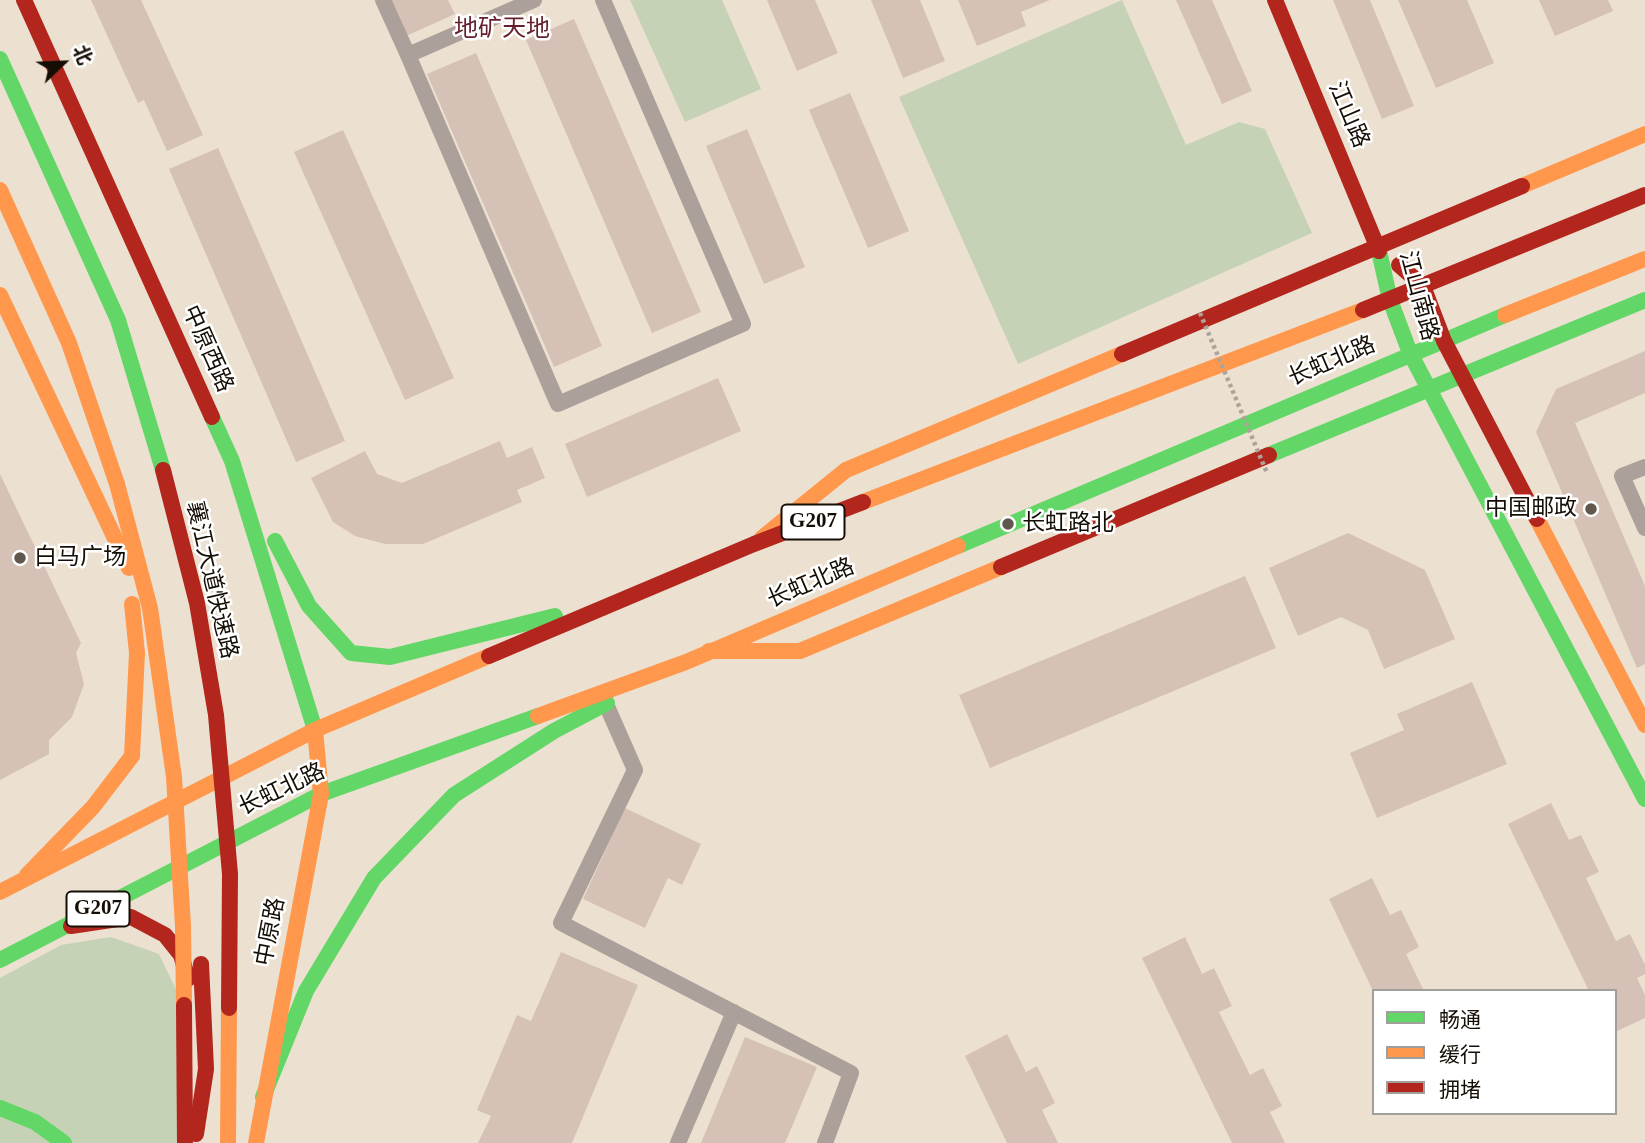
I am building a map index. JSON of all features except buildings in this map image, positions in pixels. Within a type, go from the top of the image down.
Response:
[{"type":"main road","name":"中原西路","points":[[24,0],[232,461],[315,730]]},
{"type":"main road","name":"江山路","points":[[1275,0],[1378,248]]},
{"type":"main road","name":"襄江大道快速路","points":[[0,58],[118,320],[163,470],[197,603],[216,715],[230,874],[228,1143]]},
{"type":"main road","points":[[754,544],[846,470],[1645,134]]},
{"type":"main road","points":[[0,190],[69,343],[117,484],[150,608],[174,777],[183,926],[184,1143]]},
{"type":"main road","name":"长虹北路","points":[[0,892],[315,730],[754,544],[1390,300],[1645,195]]},
{"type":"main road","name":"江山南路","points":[[1378,248],[1423,286],[1444,341],[1645,725]]},
{"type":"main road","name":"江山南路","points":[[1378,248],[1390,300],[1410,353],[1645,799]]},
{"type":"main road","name":"长虹北路","points":[[0,960],[321,794],[685,662],[1410,353],[1645,259]]},
{"type":"main road","points":[[0,295],[129,568],[191,794],[206,1069],[193,1143]]},
{"type":"main road","points":[[709,652],[800,651],[1645,300]]},
{"type":"main road","points":[[232,461],[309,606],[351,653],[390,657],[638,595]]},
{"type":"main road","points":[[21,881],[93,807],[132,756],[137,653],[129,568]]},
{"type":"main road","points":[[263,1097],[306,991],[374,878],[454,795],[554,731],[685,662]]},
{"type":"main road","name":"中原路","points":[[256,1143],[321,794],[315,730]]},
{"type":"main road","points":[[62,928],[131,916],[165,935],[181,955],[193,996],[206,1069]]},
{"type":"main road","points":[[0,1108],[35,1122],[64,1143]]},
{"type":"lane","points":[[383,0],[558,404],[743,324],[603,0]]},
{"type":"lane","points":[[408,55],[534,0]]},
{"type":"lane","points":[[1645,467],[1622,476],[1645,528]]},
{"type":"lane","points":[[606,704],[635,770],[561,923],[851,1073],[825,1143]]},
{"type":"lane","points":[[678,1143],[734,1012]]},
{"type":"path","points":[[1200,313],[1267,473]]},
{"type":"green space","points":[[630,0],[722,0],[761,89],[685,122]]},
{"type":"green space","points":[[1122,0],[1186,145],[1239,122],[1265,129],[1312,233],[1018,364],[899,97]]},
{"type":"green space","points":[[111,937],[159,954],[178,994],[179,1143],[0,1143],[0,978],[61,945]]},
{"type":"traffic: fast","points":[[0,59],[118,320],[163,470]]},
{"type":"traffic: fast","points":[[1379,251],[1390,300],[1410,353],[1645,799]]},
{"type":"traffic: fast","points":[[1269,455],[1645,300]]},
{"type":"traffic: fast","points":[[958,546],[1505,315]]},
{"type":"traffic: fast","points":[[212,417],[232,461],[315,730]]},
{"type":"traffic: fast","points":[[275,541],[309,606],[351,653],[390,657],[555,616]]},
{"type":"traffic: fast","points":[[263,1097],[306,991],[374,878],[454,795],[554,731],[607,703]]},
{"type":"traffic: fast","points":[[0,960],[321,794],[538,716]]},
{"type":"traffic: fast","points":[[0,1108],[35,1122],[64,1143]]},
{"type":"traffic: slow","points":[[1522,186],[1645,134]]},
{"type":"traffic: slow","points":[[0,190],[69,343],[117,484]]},
{"type":"traffic: slow","points":[[1505,315],[1645,259]]},
{"type":"traffic: slow","points":[[0,295],[129,568]]},
{"type":"traffic: slow","points":[[863,502],[1363,310]]},
{"type":"traffic: slow","points":[[762,538],[846,470],[1122,354]]},
{"type":"traffic: slow","points":[[117,484],[150,608],[174,777],[183,926],[184,1005]]},
{"type":"traffic: slow","points":[[1537,519],[1645,725]]},
{"type":"traffic: slow","points":[[538,716],[686,662],[958,546]]},
{"type":"traffic: slow","points":[[709,651],[800,651],[1001,567]]},
{"type":"traffic: slow","points":[[27,875],[93,807],[132,756],[137,653],[132,604]]},
{"type":"traffic: slow","points":[[0,892],[315,730],[489,656]]},
{"type":"traffic: slow","points":[[256,1143],[321,794],[315,730]]},
{"type":"traffic: slow","points":[[228,1143],[229,1008]]},
{"type":"traffic: jam","points":[[24,0],[212,417]]},
{"type":"traffic: jam","points":[[1275,0],[1379,251]]},
{"type":"traffic: jam","points":[[1122,354],[1522,186]]},
{"type":"traffic: jam","points":[[1363,310],[1645,195]]},
{"type":"traffic: jam","points":[[1399,265],[1423,286],[1444,341],[1537,519]]},
{"type":"traffic: jam","points":[[1001,567],[1269,455]]},
{"type":"traffic: jam","points":[[163,470],[197,603],[216,715],[230,874],[229,1008]]},
{"type":"traffic: jam","points":[[489,656],[754,544],[863,502]]},
{"type":"traffic: jam","points":[[71,926],[131,917],[165,935],[181,955],[188,979]]},
{"type":"traffic: jam","points":[[196,1134],[206,1069],[201,964]]},
{"type":"traffic: jam","points":[[184,1005],[185,1143]]},
{"type":"place","name":"中国邮政","points":[[1591,509]]},
{"type":"place","name":"长虹路北","points":[[1008,524]]},
{"type":"place","name":"白马广场","points":[[20,558]]},
{"type":"district","name":"地矿天地","points":[[502,30]]}]
